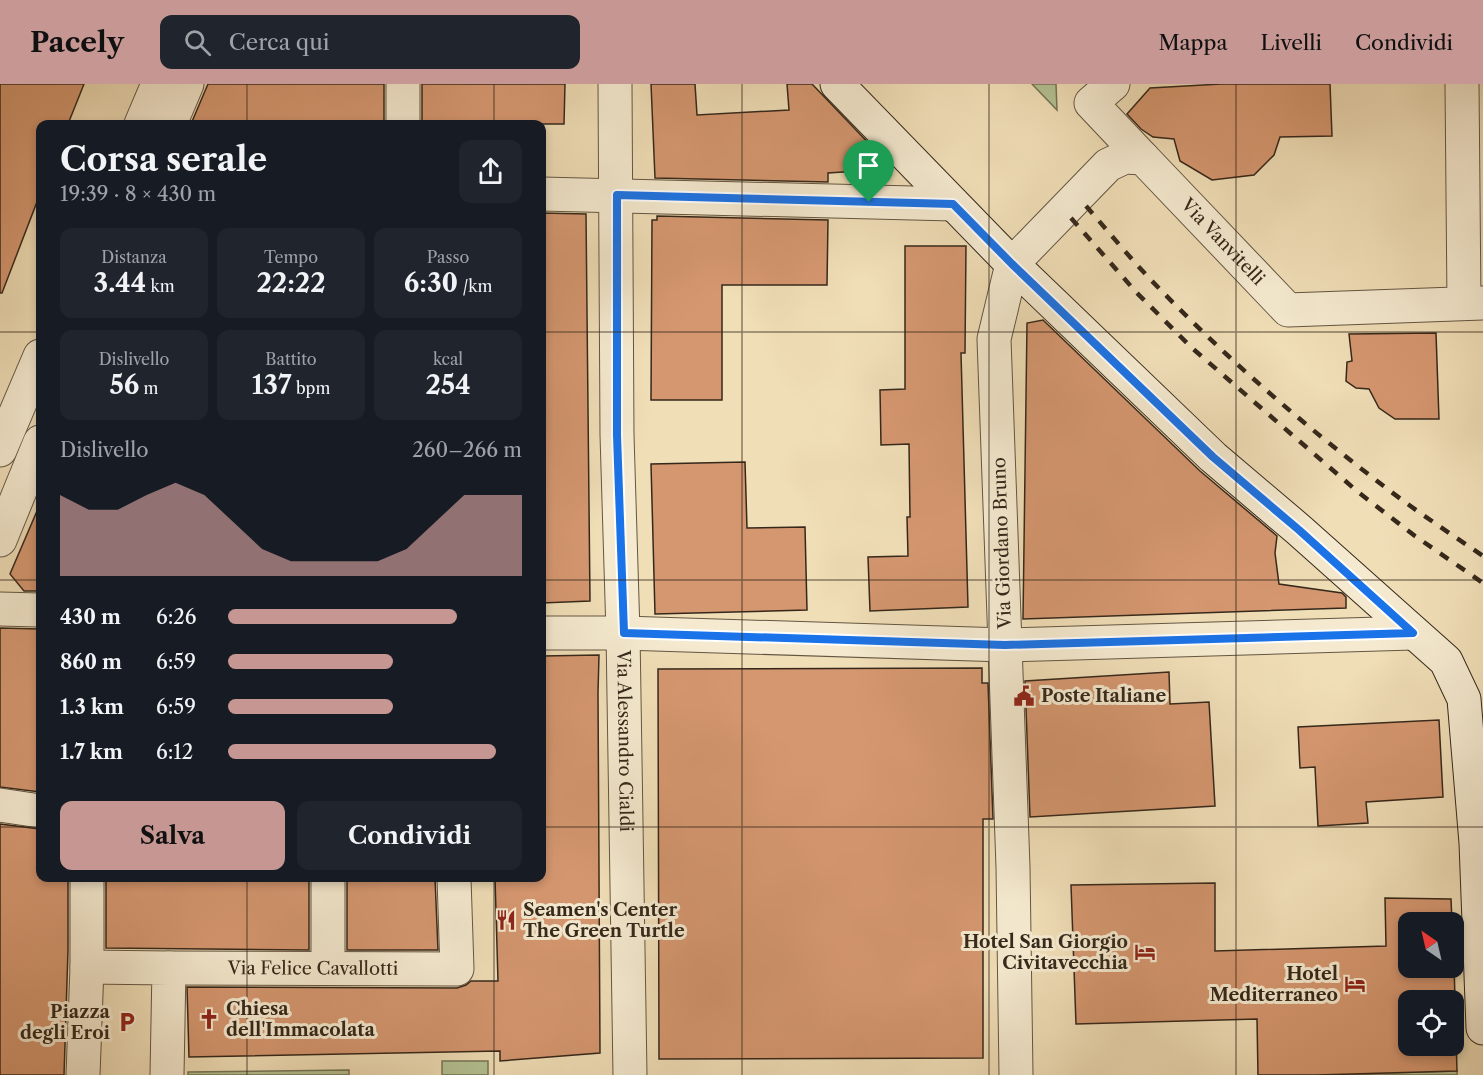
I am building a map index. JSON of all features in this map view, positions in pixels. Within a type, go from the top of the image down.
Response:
[{"type":"street","points":[[143,120],[158,84]]},
{"type":"street","points":[[173,120],[187,84]]},
{"type":"street","points":[[403,84],[403,120]]},
{"type":"street","name":"Via Alessandro Cialdi","points":[[615,84],[617,435],[624,633],[630,1075]]},
{"type":"street","points":[[837,84],[1012,264],[1213,457],[1446,661],[1464,699],[1476,843],[1483,1028]]},
{"type":"street","name":"Via Vanvitelli","points":[[1113,84],[1091,103],[1288,310],[1474,303]]},
{"type":"street","points":[[1462,84],[1474,303]]},
{"type":"street","points":[[1012,264],[1107,165],[1125,158],[1143,158]]},
{"type":"street","points":[[546,194],[953,204]]},
{"type":"street","name":"Via Giordano Bruno","points":[[1012,264],[994,339],[1013,867],[1016,1075]]},
{"type":"street","points":[[0,450],[19,411],[36,366]]},
{"type":"street","points":[[0,540],[36,452]]},
{"type":"street","points":[[0,609],[36,610]]},
{"type":"street","points":[[546,633],[624,633],[1005,645],[1413,633]]},
{"type":"street","points":[[0,805],[36,810]]},
{"type":"street","points":[[83,1075],[87,882]]},
{"type":"street","points":[[328,882],[328,968]]},
{"type":"street","name":"Via Felice Cavallotti","points":[[87,967],[457,969],[454,882]]},
{"type":"street","points":[[167,1075],[169,968]]},
{"type":"green space","points":[[1032,84],[1056,84],[1057,110]]},
{"type":"green space","points":[[442,1061],[488,1061],[488,1075],[442,1075]]},
{"type":"green space","points":[[349,1070],[349,1075],[188,1075],[188,1072]]},
{"type":"green space","points":[[1457,1071],[1457,1075],[1316,1075]]},
{"type":"building","points":[[0,84],[84,84],[70,120],[36,120],[36,204],[2,293],[0,293]]},
{"type":"building","points":[[208,84],[384,84],[384,120],[193,120]]},
{"type":"building","points":[[422,84],[565,84],[564,124],[546,124],[546,120],[422,120]]},
{"type":"building","points":[[651,84],[695,84],[697,115],[789,110],[787,84],[812,84],[878,153],[874,170],[828,173],[828,182],[655,178]]},
{"type":"building","points":[[1221,84],[1330,84],[1332,136],[1280,137],[1274,155],[1254,175],[1212,180],[1180,161],[1174,139],[1153,137],[1141,129],[1127,114],[1150,88]]},
{"type":"building","points":[[546,213],[586,214],[590,601],[546,603]]},
{"type":"building","points":[[657,216],[828,220],[827,285],[722,285],[722,400],[651,400],[652,220],[657,220]]},
{"type":"building","points":[[905,246],[966,246],[965,353],[961,353],[968,607],[870,611],[868,557],[908,556],[909,444],[881,445],[880,390],[905,389]]},
{"type":"building","points":[[1043,320],[1200,471],[1277,536],[1275,553],[1279,584],[1342,593],[1346,597],[1346,608],[1023,619],[1027,323]]},
{"type":"building","points":[[1436,333],[1439,419],[1395,419],[1379,408],[1369,389],[1356,388],[1346,381],[1347,362],[1352,361],[1349,334]]},
{"type":"building","points":[[745,462],[747,528],[805,527],[807,610],[655,614],[651,464]]},
{"type":"building","points":[[36,513],[36,591],[24,591],[10,574]]},
{"type":"building","points":[[0,628],[36,629],[36,792],[0,787]]},
{"type":"building","points":[[599,655],[600,1053],[500,1061],[500,1051],[189,1057],[187,987],[457,988],[471,981],[498,981],[495,882],[546,882],[546,656]]},
{"type":"building","points":[[982,668],[982,683],[988,683],[993,819],[983,819],[983,1058],[659,1059],[658,669]]},
{"type":"building","points":[[1169,672],[1170,704],[1209,702],[1215,806],[1030,817],[1025,681]]},
{"type":"building","points":[[1439,720],[1443,797],[1366,802],[1368,823],[1318,826],[1315,767],[1300,768],[1298,727]]},
{"type":"building","points":[[0,824],[36,828],[36,882],[68,882],[68,950],[64,1075],[0,1075]]},
{"type":"building","points":[[106,882],[309,882],[309,950],[106,948]]},
{"type":"building","points":[[347,882],[435,882],[438,950],[347,950]]},
{"type":"building","points":[[1215,883],[1215,951],[1386,946],[1385,898],[1451,899],[1452,912],[1398,912],[1398,978],[1454,978],[1455,990],[1398,990],[1398,1056],[1457,1056],[1457,1071],[1258,1075],[1257,1019],[1076,1024],[1071,885]]},
{"type":"railway","points":[[1086,206],[1152,281],[1258,383],[1385,487],[1483,556]]},
{"type":"railway","points":[[1071,218],[1136,292],[1192,348],[1358,492],[1415,536],[1483,583]]},
{"type":"place","name":"Poste Italiane","points":[[1024,696]]},
{"type":"place","name":"Seamen's Center The Green Turtle","points":[[506,920]]},
{"type":"place","name":"Hotel San Giorgio Civitavecchia","points":[[1145,952]]},
{"type":"place","name":"Hotel Mediterraneo","points":[[1355,984]]},
{"type":"place","name":"Chiesa dell'Immacolata","points":[[209,1019]]},
{"type":"place","name":"Piazza degli Eroi","points":[[127,1022]]},
{"type":"route","points":[[617,195],[869,202],[953,204],[1012,264],[1213,457],[1299,530],[1413,633],[1005,645],[624,633],[617,435],[617,195]]}]
